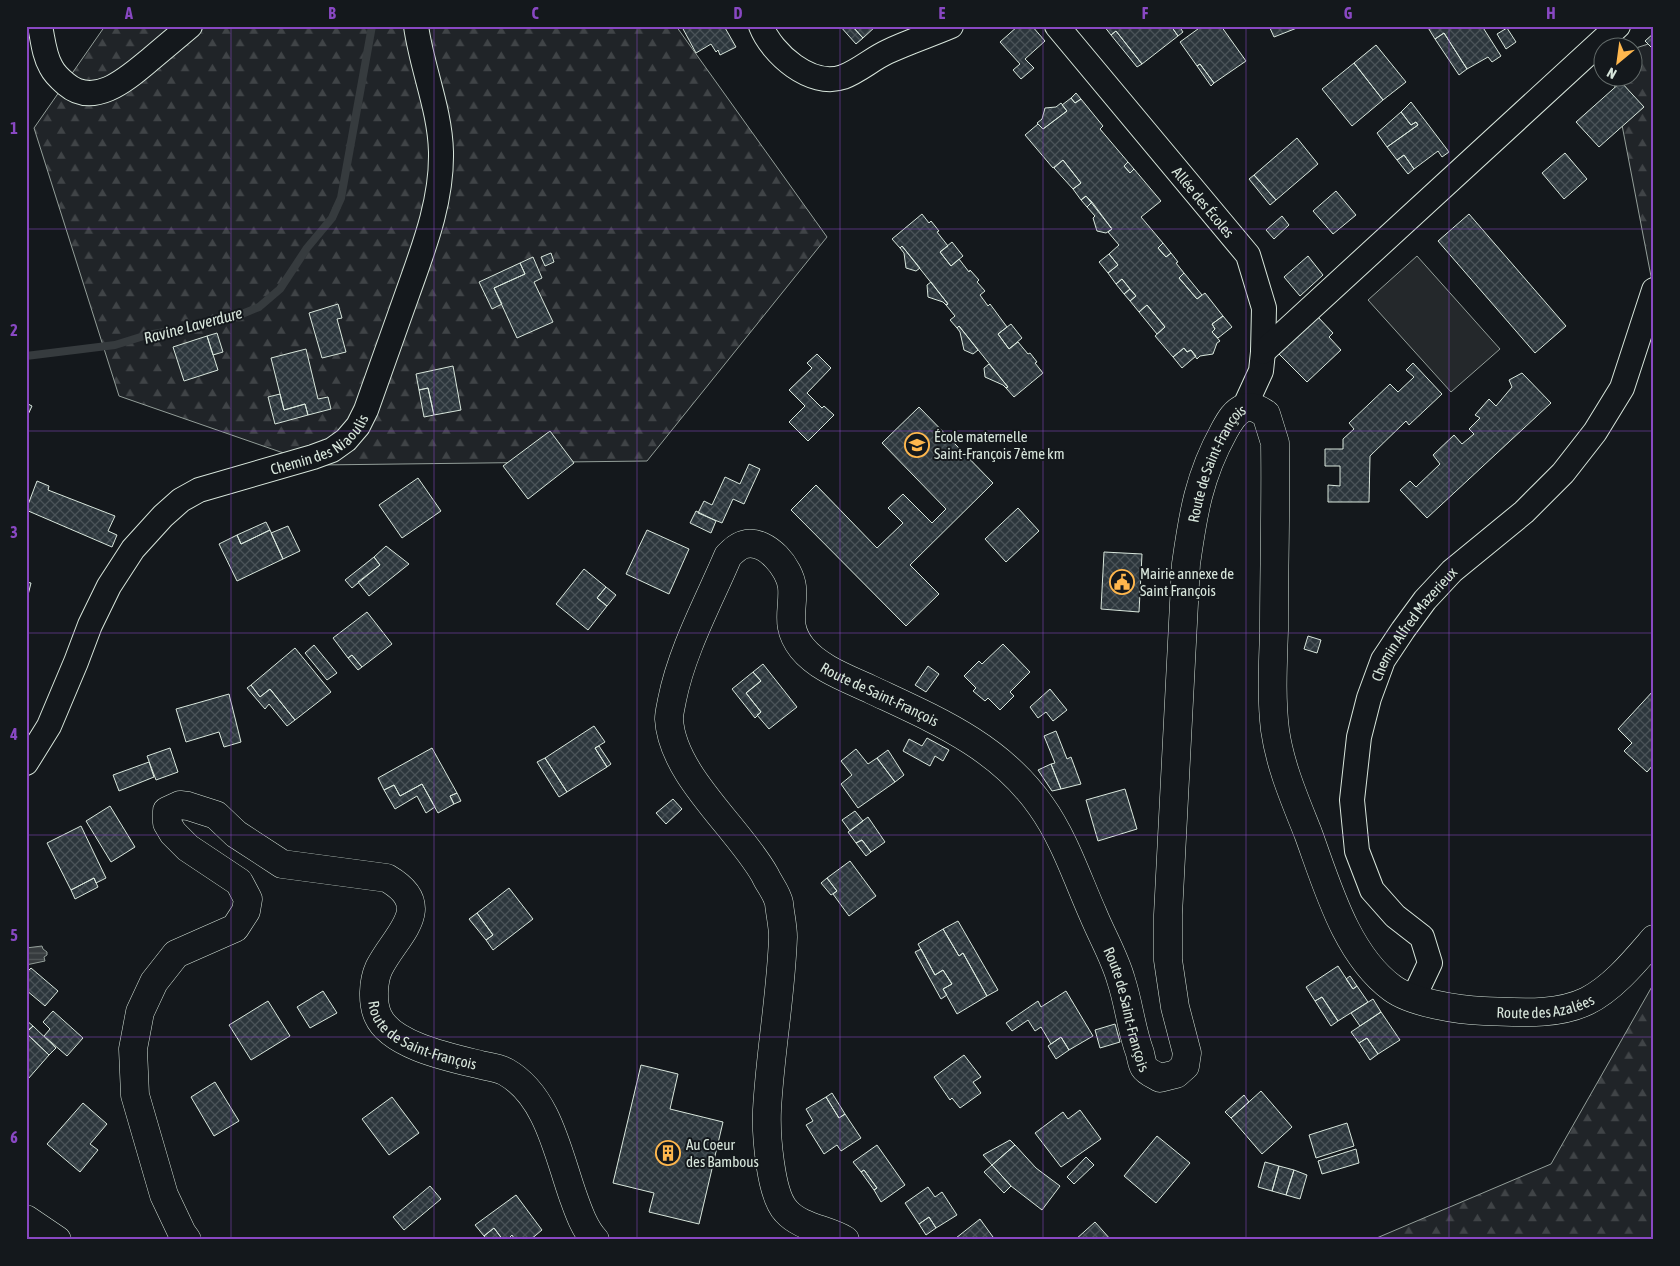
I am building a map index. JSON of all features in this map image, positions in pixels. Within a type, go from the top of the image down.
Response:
[{"type":"main road","name":"Route de Saint-François","points":[[845,1240],[836,1234],[819,1230],[786,1212],[776,1195],[769,1153],[767,1111],[783,935],[778,899],[756,860],[692,778],[675,748],[669,718],[676,685],[687,650],[728,556],[737,548],[746,544],[756,544],[766,548],[777,557],[786,570],[792,586],[790,616],[793,633],[802,648],[836,674],[936,720],[981,746],[1016,774],[1042,806],[1060,837],[1121,979],[1136,1044],[1145,1068],[1160,1078],[1176,1074],[1185,1066],[1187,1054],[1175,1007],[1168,960],[1168,915],[1186,564],[1193,517],[1202,477],[1215,447],[1232,417],[1244,408],[1257,408],[1266,414],[1275,443],[1273,682],[1275,730],[1286,775],[1333,902],[1353,943],[1372,968],[1392,988],[1412,999]]},
{"type":"main road","name":"Route de Saint-François","points":[[187,1240],[182,1234],[164,1195],[135,1095],[133,1049],[140,1012],[154,982],[176,954],[235,928],[246,911],[248,899],[239,882],[188,848],[173,833],[167,823],[167,811],[180,805],[216,815],[236,834],[282,864],[387,878],[399,884],[410,898],[411,918],[378,969],[374,1001],[378,1017],[398,1038],[421,1048],[506,1072],[529,1090],[546,1115],[577,1208],[594,1240]]},
{"type":"main road","name":"Route des Azalées","points":[[1412,999],[1471,1010],[1529,1012],[1568,1008],[1587,1001],[1607,988],[1654,939]]},
{"type":"main road","points":[[26,1219],[57,1240]]},
{"type":"street","points":[[40,26],[51,67],[69,87],[78,92],[93,93],[107,90],[127,79],[190,26]]},
{"type":"street","name":"Chemin des Niaoulis","points":[[26,763],[49,726],[90,625],[110,586],[133,549],[163,516],[181,500],[198,490],[332,450],[346,440],[358,426],[366,410],[427,239],[439,182],[441,153],[438,124],[418,42],[416,26]]},
{"type":"street","points":[[761,26],[774,49],[790,63],[807,74],[824,78],[842,77],[885,52],[951,26]]},
{"type":"street","name":"Allée des Écoles","points":[[1057,26],[1248,255],[1264,308],[1263,352],[1261,371],[1244,408]]},
{"type":"street","points":[[1263,352],[1618,26]]},
{"type":"street","name":"Chemin Alfred Mazerieux","points":[[1412,999],[1430,963],[1422,937],[1395,916],[1372,890],[1357,851],[1352,800],[1359,737],[1369,698],[1383,660],[1402,630],[1425,600],[1452,571],[1531,505],[1564,473],[1596,432],[1622,388],[1654,290]]},
{"type":"green space","points":[[105,26],[676,26],[827,237],[647,461],[318,465],[119,396],[34,128]]},
{"type":"green space","points":[[1654,42],[1654,292],[1615,88],[1642,88],[1642,46]]},
{"type":"green space","points":[[1654,983],[1654,1240],[1372,1240],[1551,1164]]},
{"type":"shaded area","points":[[1417,256],[1500,349],[1451,392],[1368,300]]},
{"type":"shaded area","points":[[42,946],[47,952],[47,955],[44,957],[45,961],[26,965],[26,948]]},
{"type":"building","points":[[683,26],[724,26],[736,47],[720,55],[718,50],[716,52],[711,44],[696,53]]},
{"type":"building","points":[[840,26],[852,26],[863,38],[856,44]]},
{"type":"building","points":[[852,26],[876,26],[863,38]]},
{"type":"building","points":[[1018,26],[1032,26],[1045,41],[1025,59],[1034,68],[1021,79],[1013,70],[1020,64],[1000,42]]},
{"type":"building","points":[[1104,26],[1171,26],[1178,36],[1142,64],[1116,31],[1111,35]]},
{"type":"building","points":[[1171,26],[1179,26],[1183,32],[1178,36]]},
{"type":"building","points":[[1202,26],[1221,26],[1246,61],[1214,83],[1200,64],[1197,66],[1180,42]]},
{"type":"building","points":[[1269,26],[1302,26],[1274,37]]},
{"type":"building","points":[[1427,26],[1482,26],[1501,56],[1492,62],[1488,57],[1467,69],[1444,33],[1435,39]]},
{"type":"building","points":[[1507,28],[1516,42],[1506,49],[1497,34]]},
{"type":"building","points":[[1116,31],[1142,64],[1137,67],[1111,35]]},
{"type":"building","points":[[1444,33],[1467,69],[1459,75],[1435,39]]},
{"type":"building","points":[[1654,33],[1654,50],[1645,41]]},
{"type":"building","points":[[1376,45],[1406,82],[1383,100],[1354,63]]},
{"type":"building","points":[[1354,63],[1383,100],[1352,126],[1322,89]]},
{"type":"building","points":[[1200,64],[1214,83],[1211,86],[1197,66]]},
{"type":"building","points":[[1614,88],[1627,88],[1644,107],[1599,147],[1576,122]]},
{"type":"building","points":[[1076,93],[1081,99],[1075,103],[1071,98]]},
{"type":"building","points":[[1071,98],[1075,103],[1081,99],[1103,126],[1100,129],[1128,162],[1124,166],[1130,173],[1134,169],[1161,201],[1141,217],[1163,243],[1158,248],[1166,257],[1171,253],[1178,262],[1176,263],[1184,273],[1179,278],[1197,299],[1205,293],[1223,316],[1212,324],[1215,329],[1212,332],[1220,341],[1217,343],[1213,354],[1200,356],[1197,359],[1191,350],[1187,352],[1184,348],[1173,357],[1155,336],[1165,327],[1147,305],[1139,312],[1130,301],[1136,296],[1122,279],[1116,284],[1108,273],[1118,265],[1109,254],[1119,245],[1108,232],[1112,229],[1086,196],[1081,200],[1073,189],[1081,183],[1063,160],[1053,168],[1025,135],[1038,124],[1043,129],[1067,111],[1062,105]]},
{"type":"building","points":[[1411,102],[1449,152],[1442,157],[1438,151],[1414,169],[1404,155],[1397,160],[1387,147],[1418,125],[1416,122],[1411,125],[1401,112]]},
{"type":"building","points":[[1061,103],[1067,111],[1043,129],[1037,123],[1042,119],[1045,108],[1056,107]]},
{"type":"building","points":[[1401,112],[1411,125],[1416,122],[1418,125],[1387,147],[1377,133]]},
{"type":"building","points":[[1297,138],[1318,164],[1276,200],[1254,175]]},
{"type":"building","points":[[1565,153],[1587,179],[1564,199],[1542,173]]},
{"type":"building","points":[[1404,155],[1414,169],[1408,174],[1397,160]]},
{"type":"building","points":[[1063,160],[1081,183],[1073,189],[1054,168]]},
{"type":"building","points":[[1128,162],[1134,169],[1130,173],[1124,166]]},
{"type":"building","points":[[1254,175],[1276,200],[1270,205],[1249,179]]},
{"type":"building","points":[[1336,191],[1356,215],[1333,234],[1313,211]]},
{"type":"building","points":[[1086,196],[1092,202],[1087,207],[1081,200]]},
{"type":"building","points":[[1092,202],[1112,229],[1106,233],[1097,231],[1093,218],[1095,216],[1087,207]]},
{"type":"building","points":[[922,214],[929,223],[931,221],[948,246],[940,252],[951,266],[959,259],[969,272],[970,270],[979,280],[977,282],[985,291],[980,295],[988,306],[990,304],[1007,327],[998,334],[1009,349],[1018,342],[1028,354],[1030,353],[1043,373],[1014,397],[959,326],[957,328],[950,320],[955,316],[946,305],[948,304],[902,246],[900,248],[892,239]]},
{"type":"building","points":[[1469,214],[1566,326],[1535,353],[1438,241]]},
{"type":"building","points":[[1282,216],[1289,225],[1274,239],[1266,230]]},
{"type":"building","points":[[952,242],[963,256],[951,266],[940,252]]},
{"type":"building","points":[[1163,243],[1171,253],[1166,257],[1158,248]]},
{"type":"building","points":[[902,246],[920,268],[916,271],[906,268],[904,253],[900,248]]},
{"type":"building","points":[[551,253],[554,262],[545,266],[541,257]]},
{"type":"building","points":[[1109,254],[1118,265],[1108,273],[1099,262]]},
{"type":"building","points":[[1308,256],[1323,275],[1300,296],[1284,277]]},
{"type":"building","points":[[533,257],[542,278],[534,282],[553,322],[517,338],[494,288],[525,274],[520,263]]},
{"type":"building","points":[[520,263],[525,274],[494,288],[502,304],[492,309],[479,282]]},
{"type":"building","points":[[1184,273],[1202,295],[1197,299],[1179,278]]},
{"type":"building","points":[[1122,279],[1130,289],[1124,294],[1116,284]]},
{"type":"building","points":[[931,282],[948,304],[946,305],[943,302],[928,297],[927,285]]},
{"type":"building","points":[[1130,289],[1136,296],[1130,301],[1124,294]]},
{"type":"building","points":[[338,304],[342,318],[337,319],[346,352],[322,358],[309,313]]},
{"type":"building","points":[[1147,305],[1165,327],[1157,334],[1139,312]]},
{"type":"building","points":[[1223,316],[1232,327],[1218,338],[1212,332],[1215,329],[1212,324]]},
{"type":"building","points":[[1318,317],[1333,333],[1329,337],[1341,350],[1307,382],[1277,352]]},
{"type":"building","points":[[1011,324],[1022,338],[1009,349],[998,334]]},
{"type":"building","points":[[959,326],[978,350],[973,354],[964,350],[960,332],[957,328]]},
{"type":"building","points":[[217,333],[223,352],[213,355],[207,336]]},
{"type":"building","points":[[207,336],[218,370],[184,381],[173,347]]},
{"type":"building","points":[[1184,348],[1187,352],[1191,350],[1196,356],[1182,368],[1173,357]]},
{"type":"building","points":[[306,349],[318,399],[328,397],[331,409],[308,415],[305,404],[284,410],[271,358]]},
{"type":"building","points":[[817,354],[831,368],[807,393],[822,408],[824,406],[834,415],[808,441],[789,422],[805,406],[789,390],[812,368],[807,363]]},
{"type":"building","points":[[1413,363],[1442,394],[1409,425],[1406,421],[1370,456],[1369,502],[1328,502],[1328,485],[1340,486],[1340,466],[1325,466],[1325,449],[1343,449],[1343,439],[1354,429],[1349,423],[1390,384],[1398,392],[1414,377],[1406,370]]},
{"type":"building","points":[[989,364],[1008,387],[1006,388],[985,377],[984,368]]},
{"type":"building","points":[[453,366],[461,410],[434,415],[428,388],[419,390],[416,374]]},
{"type":"building","points":[[1522,373],[1551,403],[1427,518],[1400,490],[1410,481],[1416,487],[1440,464],[1433,455],[1454,435],[1462,444],[1474,434],[1469,429],[1480,418],[1475,415],[1489,399],[1496,406],[1512,387],[1509,380]]},
{"type":"building","points":[[428,388],[434,415],[424,417],[419,390]]},
{"type":"building","points":[[280,394],[284,410],[305,404],[308,415],[275,424],[268,397]]},
{"type":"building","points":[[26,403],[32,406],[26,419]]},
{"type":"building","points":[[919,407],[993,483],[910,565],[939,594],[906,626],[791,510],[816,485],[877,548],[903,523],[888,508],[903,494],[932,523],[946,509],[882,443]]},
{"type":"building","points":[[550,431],[574,463],[528,499],[503,466]]},
{"type":"building","points":[[749,464],[760,469],[744,504],[733,499],[722,523],[698,513],[704,501],[712,505],[725,477],[740,484]]},
{"type":"building","points":[[418,478],[441,511],[402,538],[379,505]]},
{"type":"building","points":[[37,481],[49,486],[48,490],[115,516],[108,531],[117,535],[112,547],[26,510]]},
{"type":"building","points":[[1018,508],[1039,531],[1006,562],[985,539]]},
{"type":"building","points":[[696,511],[716,521],[711,533],[690,523]]},
{"type":"building","points":[[266,522],[270,530],[241,544],[237,535]]},
{"type":"building","points":[[288,526],[300,551],[283,559],[271,533]]},
{"type":"building","points":[[270,530],[283,559],[237,581],[219,544],[237,535],[241,544]]},
{"type":"building","points":[[647,530],[689,549],[669,594],[626,574]]},
{"type":"building","points":[[386,546],[409,564],[369,596],[358,582],[380,565],[374,557]]},
{"type":"building","name":"Mairie annexe de Saint François","points":[[1104,552],[1142,554],[1139,612],[1101,609]]},
{"type":"building","points":[[374,557],[380,565],[352,588],[345,580]]},
{"type":"building","points":[[584,569],[606,587],[597,598],[607,606],[588,630],[556,604]]},
{"type":"building","points":[[26,582],[31,583],[28,595],[26,595]]},
{"type":"building","points":[[606,587],[616,595],[607,606],[597,598]]},
{"type":"building","points":[[367,612],[392,644],[362,667],[352,655],[348,658],[333,638]]},
{"type":"building","points":[[1308,636],[1321,640],[1317,653],[1304,649]]},
{"type":"building","points":[[1003,644],[1030,672],[1010,692],[1014,696],[1000,710],[988,698],[985,701],[973,691],[976,688],[964,676],[979,661],[982,664]]},
{"type":"building","points":[[314,645],[337,673],[327,680],[305,653]]},
{"type":"building","points":[[295,648],[331,692],[295,720],[270,689],[260,697],[251,685]]},
{"type":"building","points":[[352,655],[362,667],[358,670],[348,658]]},
{"type":"building","points":[[763,664],[797,707],[769,729],[757,715],[761,712],[746,693],[761,681],[753,672]]},
{"type":"building","points":[[928,666],[939,674],[926,692],[915,685]]},
{"type":"building","points":[[753,672],[761,681],[746,693],[761,712],[755,718],[732,689]]},
{"type":"building","points":[[251,685],[260,697],[270,689],[295,720],[287,726],[269,704],[265,709],[247,688]]},
{"type":"building","points":[[1050,689],[1067,710],[1053,721],[1046,712],[1038,718],[1030,707]]},
{"type":"building","points":[[1654,690],[1654,764],[1647,772],[1624,751],[1632,743],[1618,729]]},
{"type":"building","points":[[229,694],[241,742],[224,747],[219,732],[186,742],[176,709]]},
{"type":"building","points":[[594,726],[605,742],[595,748],[607,767],[567,792],[545,758]]},
{"type":"building","points":[[1056,731],[1067,759],[1071,757],[1081,784],[1061,789],[1051,764],[1055,763],[1044,736]]},
{"type":"building","points":[[927,738],[949,750],[943,761],[935,756],[930,766],[903,751],[909,739],[922,746]]},
{"type":"building","points":[[599,746],[611,764],[607,767],[595,748]]},
{"type":"building","points":[[170,748],[178,772],[156,780],[147,756]]},
{"type":"building","points":[[432,748],[457,793],[450,796],[454,804],[438,813],[422,784],[400,796],[394,785],[384,790],[378,778]]},
{"type":"building","points":[[856,749],[868,764],[877,758],[895,782],[858,808],[841,784],[852,775],[841,761]]},
{"type":"building","points":[[888,750],[904,775],[895,782],[877,758]]},
{"type":"building","points":[[545,758],[567,792],[559,797],[537,762]]},
{"type":"building","points":[[149,762],[154,777],[119,791],[113,775]]},
{"type":"building","points":[[1051,764],[1061,789],[1052,791],[1038,770]]},
{"type":"building","points":[[422,784],[435,807],[426,813],[417,796],[395,809],[384,790],[394,785],[400,796]]},
{"type":"building","points":[[1125,789],[1137,829],[1098,841],[1086,800]]},
{"type":"building","points":[[457,793],[461,801],[454,804],[450,796]]},
{"type":"building","points":[[673,799],[682,809],[666,824],[656,813]]},
{"type":"building","points":[[110,806],[135,847],[111,862],[86,821]]},
{"type":"building","points":[[855,811],[863,821],[850,831],[842,820]]},
{"type":"building","points":[[868,817],[885,842],[871,852],[862,840],[856,843],[848,832]]},
{"type":"building","points":[[81,826],[106,878],[96,883],[94,878],[71,890],[47,843]]},
{"type":"building","points":[[862,840],[871,852],[866,856],[856,843]]},
{"type":"building","points":[[850,861],[876,896],[849,916],[833,894],[837,891],[827,878]]},
{"type":"building","points":[[94,878],[98,887],[75,899],[71,890]]},
{"type":"building","points":[[827,878],[837,891],[831,895],[821,883]]},
{"type":"building","points":[[509,888],[533,919],[493,950],[486,940],[493,935],[477,913]]},
{"type":"building","points":[[477,913],[493,935],[486,940],[469,919]]},
{"type":"building","points":[[958,921],[998,990],[987,996],[963,953],[959,956],[943,929]]},
{"type":"building","points":[[943,929],[959,956],[963,953],[987,996],[957,1014],[943,989],[952,984],[943,970],[935,975],[918,944]]},
{"type":"building","points":[[921,949],[935,975],[943,970],[952,984],[943,989],[947,995],[941,999],[915,952]]},
{"type":"building","points":[[1338,966],[1353,989],[1357,986],[1368,1002],[1338,1021],[1322,997],[1315,1001],[1306,987]]},
{"type":"building","points":[[31,968],[58,991],[45,1006],[26,990],[26,973]]},
{"type":"building","points":[[1350,976],[1357,986],[1353,989],[1346,979]]},
{"type":"building","points":[[323,991],[337,1013],[310,1028],[297,1007]]},
{"type":"building","points":[[1066,991],[1093,1036],[1069,1050],[1061,1037],[1051,1044],[1041,1027],[1035,1031],[1028,1020],[1012,1031],[1006,1023],[1038,1001],[1041,1007]]},
{"type":"building","points":[[1322,997],[1338,1021],[1331,1026],[1315,1001]]},
{"type":"building","points":[[1373,999],[1381,1012],[1360,1026],[1351,1013]]},
{"type":"building","points":[[268,1001],[290,1036],[251,1060],[229,1025]]},
{"type":"building","points":[[53,1011],[83,1038],[67,1056],[44,1036],[50,1029],[43,1022]]},
{"type":"building","points":[[1381,1012],[1400,1040],[1378,1054],[1367,1038],[1359,1043],[1351,1032]]},
{"type":"building","points":[[26,1020],[33,1026],[26,1032]]},
{"type":"building","points":[[1115,1024],[1120,1042],[1100,1048],[1095,1030]]},
{"type":"building","points":[[33,1026],[56,1048],[49,1055],[26,1033]]},
{"type":"building","points":[[26,1033],[49,1055],[28,1079],[26,1077]]},
{"type":"building","points":[[1061,1037],[1069,1050],[1056,1059],[1048,1046]]},
{"type":"building","points":[[1367,1038],[1378,1054],[1370,1060],[1359,1043]]},
{"type":"building","points":[[964,1055],[981,1077],[973,1082],[981,1093],[960,1108],[952,1098],[950,1100],[934,1077]]},
{"type":"building","name":"Au Coeur des Bambous","points":[[641,1065],[678,1074],[670,1109],[723,1122],[699,1224],[649,1212],[654,1193],[613,1183]]},
{"type":"building","points":[[215,1082],[239,1121],[214,1136],[191,1097]]},
{"type":"building","points":[[1261,1091],[1292,1127],[1262,1154],[1231,1118]]},
{"type":"building","points":[[832,1093],[845,1114],[839,1118],[826,1097]]},
{"type":"building","points":[[1244,1095],[1249,1102],[1231,1118],[1225,1112]]},
{"type":"building","points":[[392,1097],[419,1133],[389,1155],[362,1119]]},
{"type":"building","points":[[826,1097],[839,1118],[845,1114],[861,1138],[841,1151],[837,1145],[824,1154],[806,1125],[813,1121],[806,1109]]},
{"type":"building","points":[[83,1103],[107,1124],[90,1144],[98,1150],[80,1172],[47,1144]]},
{"type":"building","points":[[1080,1110],[1101,1139],[1061,1167],[1035,1133],[1063,1112],[1068,1119]]},
{"type":"building","points":[[1347,1123],[1354,1146],[1316,1158],[1309,1135]]},
{"type":"building","points":[[1157,1136],[1190,1163],[1156,1203],[1124,1176]]},
{"type":"building","points":[[1010,1140],[1015,1145],[992,1165],[983,1155]]},
{"type":"building","points":[[877,1145],[905,1185],[881,1202],[874,1190],[877,1188],[864,1170],[861,1172],[853,1162]]},
{"type":"building","points":[[1015,1145],[1036,1168],[1060,1186],[1042,1210],[1011,1186],[992,1165]]},
{"type":"building","points":[[1356,1149],[1359,1163],[1322,1174],[1318,1161]]},
{"type":"building","points":[[1086,1157],[1094,1165],[1074,1184],[1067,1177]]},
{"type":"building","points":[[1265,1162],[1279,1166],[1272,1191],[1258,1187]]},
{"type":"building","points":[[992,1165],[1011,1186],[1004,1193],[984,1172]]},
{"type":"building","points":[[1279,1166],[1294,1170],[1286,1195],[1272,1191]]},
{"type":"building","points":[[864,1170],[877,1188],[874,1190],[861,1172]]},
{"type":"building","points":[[1294,1170],[1307,1175],[1300,1199],[1286,1195]]},
{"type":"building","points":[[430,1186],[441,1199],[404,1230],[393,1217]]},
{"type":"building","points":[[928,1187],[935,1197],[942,1192],[957,1215],[936,1228],[929,1217],[919,1224],[905,1203]]},
{"type":"building","points":[[516,1195],[542,1230],[530,1240],[515,1240],[512,1235],[507,1240],[503,1240],[494,1228],[484,1236],[475,1225]]},
{"type":"building","points":[[929,1217],[936,1228],[926,1235],[919,1224]]},
{"type":"building","points":[[980,1219],[993,1237],[990,1240],[957,1240],[956,1238]]},
{"type":"building","points":[[1095,1222],[1111,1240],[1075,1240]]},
{"type":"building","points":[[494,1228],[503,1240],[487,1240],[484,1236]]},
{"type":"waterway","name":"Ravine Laverdure","points":[[26,356],[115,345],[147,335],[207,325],[259,307],[280,289],[307,248],[332,218],[341,198],[372,26]]},
{"type":"place","name":"École maternelle Saint-François 7ème km","points":[[917,445]]},
{"type":"place","name":"Mairie annexe de Saint François","points":[[1122,582]]},
{"type":"place","name":"Au Coeur des Bambous","points":[[668,1153]]}]
